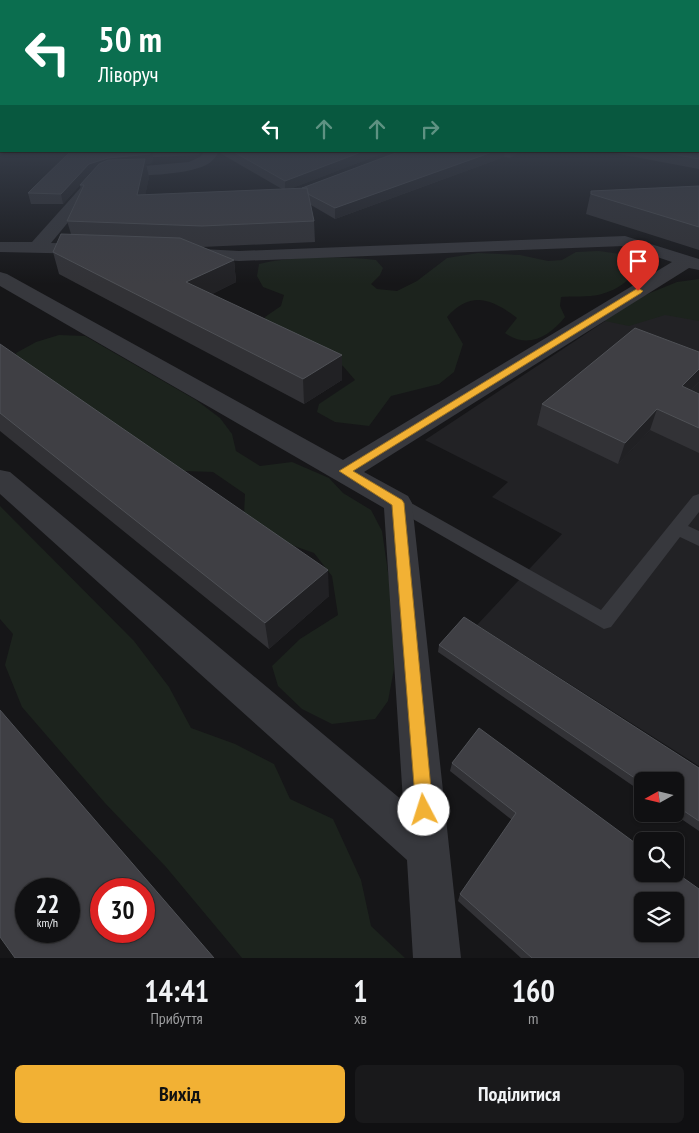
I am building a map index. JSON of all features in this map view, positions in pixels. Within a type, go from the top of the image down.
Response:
[{"type":"street","points":[[37,248],[84,194]]},
{"type":"street","points":[[168,252],[239,256],[626,241],[693,263]]},
{"type":"street","points":[[0,247],[106,249]]},
{"type":"street","points":[[345,471],[693,263]]},
{"type":"street","points":[[0,278],[345,471],[398,503],[437,958]]},
{"type":"street","points":[[0,479],[428,850]]},
{"type":"lane","points":[[398,503],[604,621],[699,500]]},
{"type":"lane","points":[[677,528],[699,539]]},
{"type":"shaded area","points":[[599,251],[620,254],[636,264],[627,281],[616,288],[598,295],[561,297],[560,306],[565,317],[545,335],[530,340],[514,338],[505,333],[517,318],[508,311],[482,300],[473,300],[465,303],[447,317],[463,344],[454,372],[439,384],[391,396],[369,426],[335,422],[317,412],[319,404],[355,380],[343,366],[285,341],[266,328],[265,317],[281,306],[284,295],[263,287],[257,276],[259,264],[287,259],[347,258],[376,260],[383,268],[380,275],[371,284],[377,289],[397,291],[417,281],[447,258],[478,253],[520,255],[548,261],[562,260],[576,252]]},
{"type":"shaded area","points":[[699,279],[699,321],[665,315],[629,326],[605,321],[606,311],[677,282]]},
{"type":"shaded area","points":[[643,296],[699,311],[699,766],[477,625],[562,534],[492,497],[508,482],[425,440]]},
{"type":"shaded area","points":[[59,335],[85,336],[196,400],[220,418],[232,434],[236,451],[260,466],[292,462],[329,478],[343,493],[371,510],[382,531],[391,593],[394,669],[388,701],[375,719],[332,724],[302,709],[278,686],[272,666],[300,639],[338,615],[332,576],[314,553],[280,541],[244,514],[245,494],[213,472],[184,471],[18,360],[16,353],[36,342]]},
{"type":"shaded area","points":[[0,506],[134,641],[169,687],[191,728],[235,744],[274,764],[290,799],[333,819],[361,880],[371,926],[405,958],[242,958],[166,867],[105,803],[22,707],[5,665],[13,634],[0,619]]},
{"type":"building","points":[[80,194],[308,194],[314,221],[202,226],[67,221]]},
{"type":"building","points":[[308,194],[375,194],[335,208]]},
{"type":"building","points":[[591,194],[699,194],[699,227]]},
{"type":"building","points":[[61,234],[180,238],[234,260],[186,282],[342,355],[303,379],[53,252]]},
{"type":"building","points":[[635,328],[699,352],[699,369],[682,386],[699,394],[699,428],[657,409],[625,443],[542,404]]},
{"type":"building","points":[[0,344],[328,570],[265,623],[0,413]]},
{"type":"building","points":[[464,617],[699,768],[699,821],[684,811],[684,772],[634,772],[634,778],[439,645]]},
{"type":"building","points":[[0,710],[145,878],[90,878],[90,943],[155,943],[155,890],[214,958],[15,958],[0,937]]},
{"type":"building","points":[[479,728],[634,842],[634,882],[684,882],[684,878],[699,889],[699,958],[532,958],[460,894],[516,813],[452,763]]},
{"type":"route","points":[[424,810],[398,503],[345,471],[638,291]]}]
